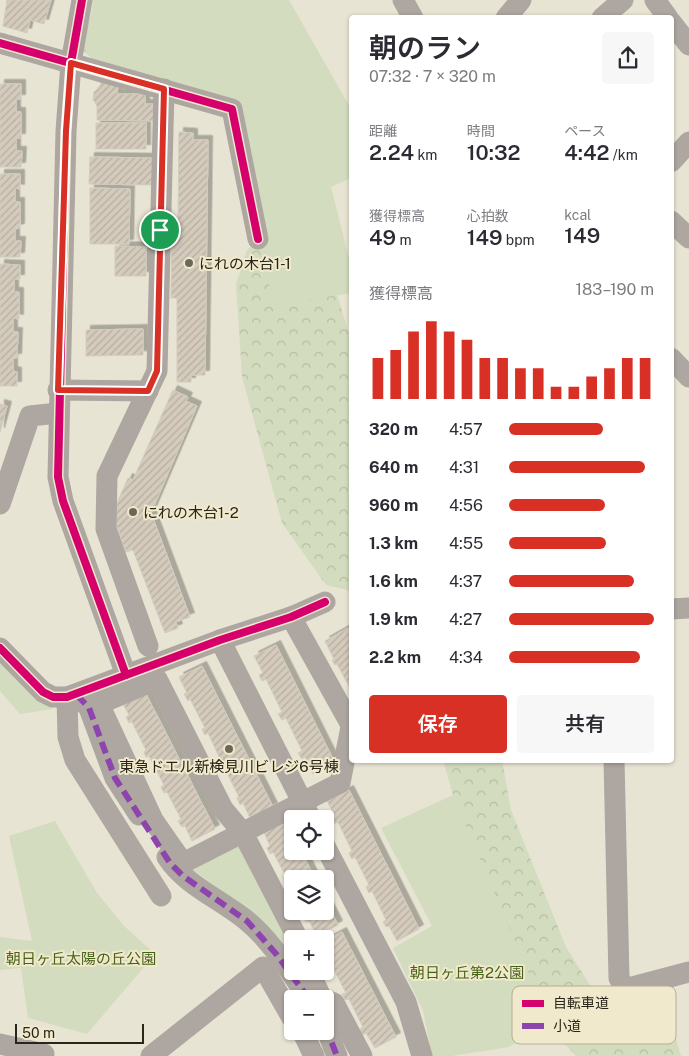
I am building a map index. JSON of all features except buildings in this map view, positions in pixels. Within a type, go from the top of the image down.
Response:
[{"type":"street","points":[[82,0],[71,63],[66,131],[58,390],[58,478],[63,501],[126,674]]},
{"type":"street","points":[[508,15],[521,0]]},
{"type":"street","points":[[606,15],[623,0]]},
{"type":"street","points":[[655,0],[666,15]]},
{"type":"street","points":[[674,26],[689,46]]},
{"type":"street","points":[[0,43],[232,109],[258,239]]},
{"type":"street","points":[[148,646],[106,529],[107,476],[157,371],[164,89]]},
{"type":"street","points":[[674,159],[689,142]]},
{"type":"street","points":[[674,224],[689,238]]},
{"type":"street","points":[[674,361],[689,378]]},
{"type":"street","points":[[58,390],[148,391]]},
{"type":"street","points":[[0,504],[30,416],[58,413]]},
{"type":"street","points":[[0,648],[43,692],[52,697],[72,696],[220,640],[291,617],[325,602]]},
{"type":"street","points":[[674,609],[689,608]]},
{"type":"street","points":[[291,617],[349,722]]},
{"type":"street","points":[[220,640],[307,810],[340,783],[349,736]]},
{"type":"street","points":[[284,819],[243,834],[183,864],[154,820],[99,704],[157,679],[223,809],[243,834],[293,930]]},
{"type":"street","points":[[72,696],[68,737],[75,760],[160,896]]},
{"type":"street","points":[[72,696],[88,708],[115,778],[170,863],[183,876],[247,921],[277,955],[302,990]]},
{"type":"street","points":[[614,763],[619,978],[623,986]]},
{"type":"street","points":[[332,860],[406,1002],[422,1056]]},
{"type":"street","points":[[151,1056],[263,967],[284,1004]]},
{"type":"street","points":[[636,986],[689,972]]},
{"type":"street","points":[[334,1003],[362,1056]]},
{"type":"street","points":[[306,1040],[314,1056]]},
{"type":"street","points":[[331,1040],[337,1056]]},
{"type":"street","points":[[0,1044],[44,1054]]},
{"type":"green space","points":[[93,0],[289,0],[349,105],[349,179],[331,187],[349,258],[349,293],[273,305],[236,102],[95,61],[86,53]]},
{"type":"green space","points":[[97,0],[349,174],[349,176],[331,187],[335,288],[349,334],[349,591],[326,585],[282,523],[242,377],[236,284],[247,250],[258,239],[236,102],[86,53],[80,47]]},
{"type":"green space","points":[[0,655],[53,709],[20,714],[0,691]]},
{"type":"green space","points":[[444,763],[503,763],[511,810],[566,947],[591,986],[512,986],[512,1008],[427,815],[453,795]]},
{"type":"green space","name":"朝日ヶ丘第2公園","points":[[453,795],[532,981],[532,986],[512,986],[512,1044],[514,1044],[509,1047],[452,1056],[432,1056],[423,1011],[393,948],[432,926],[381,828]]},
{"type":"green space","name":"朝日ヶ丘太陽の丘公園","points":[[55,821],[97,893],[124,926],[155,954],[87,1034],[28,1018],[21,968],[0,970],[0,937],[32,941],[9,836]]},
{"type":"green space","points":[[243,844],[285,930],[284,948],[282,949],[252,913],[189,867]]},
{"type":"green space","points":[[676,1038],[681,1056],[576,1056],[565,1044],[676,1044]]},
{"type":"marked path","points":[[77,695],[89,708],[115,778],[170,863],[183,876],[247,921],[277,955],[302,990]]},
{"type":"marked path","points":[[331,1040],[337,1056]]},
{"type":"cycle path","points":[[82,0],[71,63],[66,131],[58,477],[63,501],[126,675]]},
{"type":"cycle path","points":[[0,43],[232,109],[258,239]]},
{"type":"cycle path","points":[[0,648],[43,692],[53,697],[67,697],[220,640],[291,617],[325,602]]},
{"type":"place","name":"にれの木台1-1","points":[[189,263]]},
{"type":"place","name":"にれの木台1-2","points":[[133,512]]},
{"type":"place","name":"東急ドエル新検見川ビレジ6号棟","points":[[229,749]]},
{"type":"route","points":[[71,63],[164,89],[160,230],[157,371],[148,391],[58,390],[66,131],[71,63]]}]
